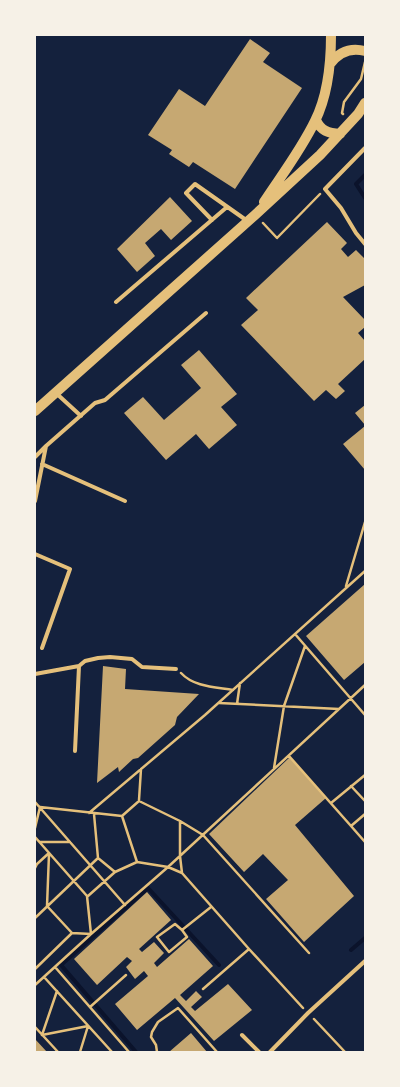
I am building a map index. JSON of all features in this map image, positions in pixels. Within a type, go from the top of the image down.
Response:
[{"type":"main road","points":[[251,218],[303,143],[316,120],[324,95],[330,64],[331,35]]},
{"type":"main road","points":[[330,64],[341,53],[349,50],[358,49],[365,51]]},
{"type":"main road","points":[[35,411],[320,155],[365,103]]},
{"type":"main road","points":[[316,120],[322,129],[327,132],[340,134]]},
{"type":"lane","points":[[365,148],[325,189],[341,208],[365,244]]},
{"type":"lane","points":[[212,220],[186,193],[194,184],[227,207],[251,218]]},
{"type":"lane","points":[[116,302],[227,207]]},
{"type":"lane","points":[[35,457],[95,403],[105,400],[206,313]]},
{"type":"lane","points":[[56,392],[80,416]]},
{"type":"lane","points":[[35,501],[46,446]]},
{"type":"lane","points":[[42,464],[125,500]]},
{"type":"lane","points":[[35,554],[70,569],[42,648]]},
{"type":"lane","points":[[35,674],[79,666],[86,661],[110,657],[132,659],[142,667],[176,669]]},
{"type":"lane","points":[[75,751],[79,666]]},
{"type":"lane","points":[[270,1052],[308,1013],[365,961]]},
{"type":"lane","points":[[242,1035],[259,1052]]},
{"type":"path","points":[[350,122],[342,113],[344,102],[361,79],[365,60]]},
{"type":"path","points":[[251,218],[277,238],[325,189]]},
{"type":"path","points":[[346,588],[365,522]]},
{"type":"path","points":[[89,813],[219,703],[365,571]]},
{"type":"path","points":[[294,634],[365,715]]},
{"type":"path","points":[[274,769],[284,706],[306,646]]},
{"type":"path","points":[[176,669],[184,677],[202,685],[233,690]]},
{"type":"path","points":[[237,704],[240,683]]},
{"type":"path","points":[[35,986],[168,867],[365,685]]},
{"type":"path","points":[[219,703],[339,708]]},
{"type":"path","points":[[289,755],[365,842]]},
{"type":"path","points":[[40,807],[122,816],[139,801],[141,769]]},
{"type":"path","points":[[331,803],[365,775]]},
{"type":"path","points":[[351,786],[365,801]]},
{"type":"path","points":[[139,801],[180,821],[203,835],[309,953]]},
{"type":"path","points":[[35,802],[125,905]]},
{"type":"path","points":[[35,828],[40,807]]},
{"type":"path","points":[[94,813],[98,858],[115,872]]},
{"type":"path","points":[[351,826],[365,814]]},
{"type":"path","points":[[122,816],[137,862]]},
{"type":"path","points":[[180,821],[182,873]]},
{"type":"path","points":[[35,837],[87,896],[91,934]]},
{"type":"path","points":[[38,842],[70,842]]},
{"type":"path","points":[[35,868],[49,852]]},
{"type":"path","points":[[49,852],[47,906],[72,933],[91,934]]},
{"type":"path","points":[[35,918],[98,858]]},
{"type":"path","points":[[87,896],[115,872],[137,862],[168,867],[182,873],[248,949],[345,1052]]},
{"type":"path","points":[[182,930],[211,907]]},
{"type":"path","points":[[175,924],[182,930],[187,937],[170,952],[158,937],[175,924]]},
{"type":"path","points":[[35,969],[72,933]]},
{"type":"path","points":[[203,989],[248,949]]},
{"type":"path","points":[[55,967],[129,1052]]},
{"type":"path","points":[[90,1007],[126,975]]},
{"type":"path","points":[[44,977],[112,1052]]},
{"type":"path","points":[[42,1035],[56,991]]},
{"type":"path","points":[[157,1052],[152,1032],[158,1022],[178,1008],[217,1052]]},
{"type":"path","points":[[42,1035],[88,1026]]},
{"type":"path","points":[[80,1052],[88,1026]]},
{"type":"path","points":[[35,1027],[58,1052]]},
{"type":"building","points":[[250,39],[270,53],[263,62],[302,88],[235,189],[193,162],[189,167],[169,154],[172,150],[148,135],[179,89],[205,106]]},
{"type":"building","points":[[170,197],[192,221],[171,240],[161,229],[145,243],[155,256],[137,272],[117,249]]},
{"type":"building","points":[[327,222],[347,243],[341,249],[348,257],[356,250],[365,259],[365,285],[343,297],[365,320],[365,327],[358,333],[365,341],[365,359],[338,384],[345,391],[336,399],[326,390],[314,401],[241,325],[258,310],[246,298]]},
{"type":"building","points":[[199,350],[237,394],[221,407],[237,425],[209,449],[196,434],[166,460],[124,413],[143,397],[164,420],[201,388],[181,365]]},
{"type":"building","points":[[365,405],[365,425],[355,413]]},
{"type":"building","points":[[365,426],[365,470],[343,444]]},
{"type":"building","points":[[365,584],[365,662],[344,680],[306,636]]},
{"type":"building","points":[[103,666],[126,669],[125,689],[199,694],[177,717],[175,725],[138,758],[133,759],[119,772],[118,767],[97,783]]},
{"type":"building","points":[[290,757],[326,798],[295,825],[354,896],[304,942],[266,899],[288,880],[263,854],[244,872],[209,834]]},
{"type":"building","points":[[147,892],[171,920],[139,949],[142,952],[154,942],[164,953],[154,963],[157,967],[189,939],[213,966],[180,995],[186,1001],[196,991],[202,997],[191,1007],[195,1011],[228,984],[252,1010],[214,1041],[175,998],[137,1030],[115,1004],[148,976],[144,971],[135,979],[126,967],[132,961],[127,957],[97,985],[74,959]]},
{"type":"building","points":[[191,1033],[207,1052],[169,1052]]},
{"type":"building","points":[[35,1039],[47,1052],[35,1052]]},
{"type":"waterway","points":[[365,175],[356,184],[365,198]]},
{"type":"waterway","points":[[136,1052],[61,965],[148,888],[219,965]]},
{"type":"waterway","points":[[351,950],[365,938]]}]
